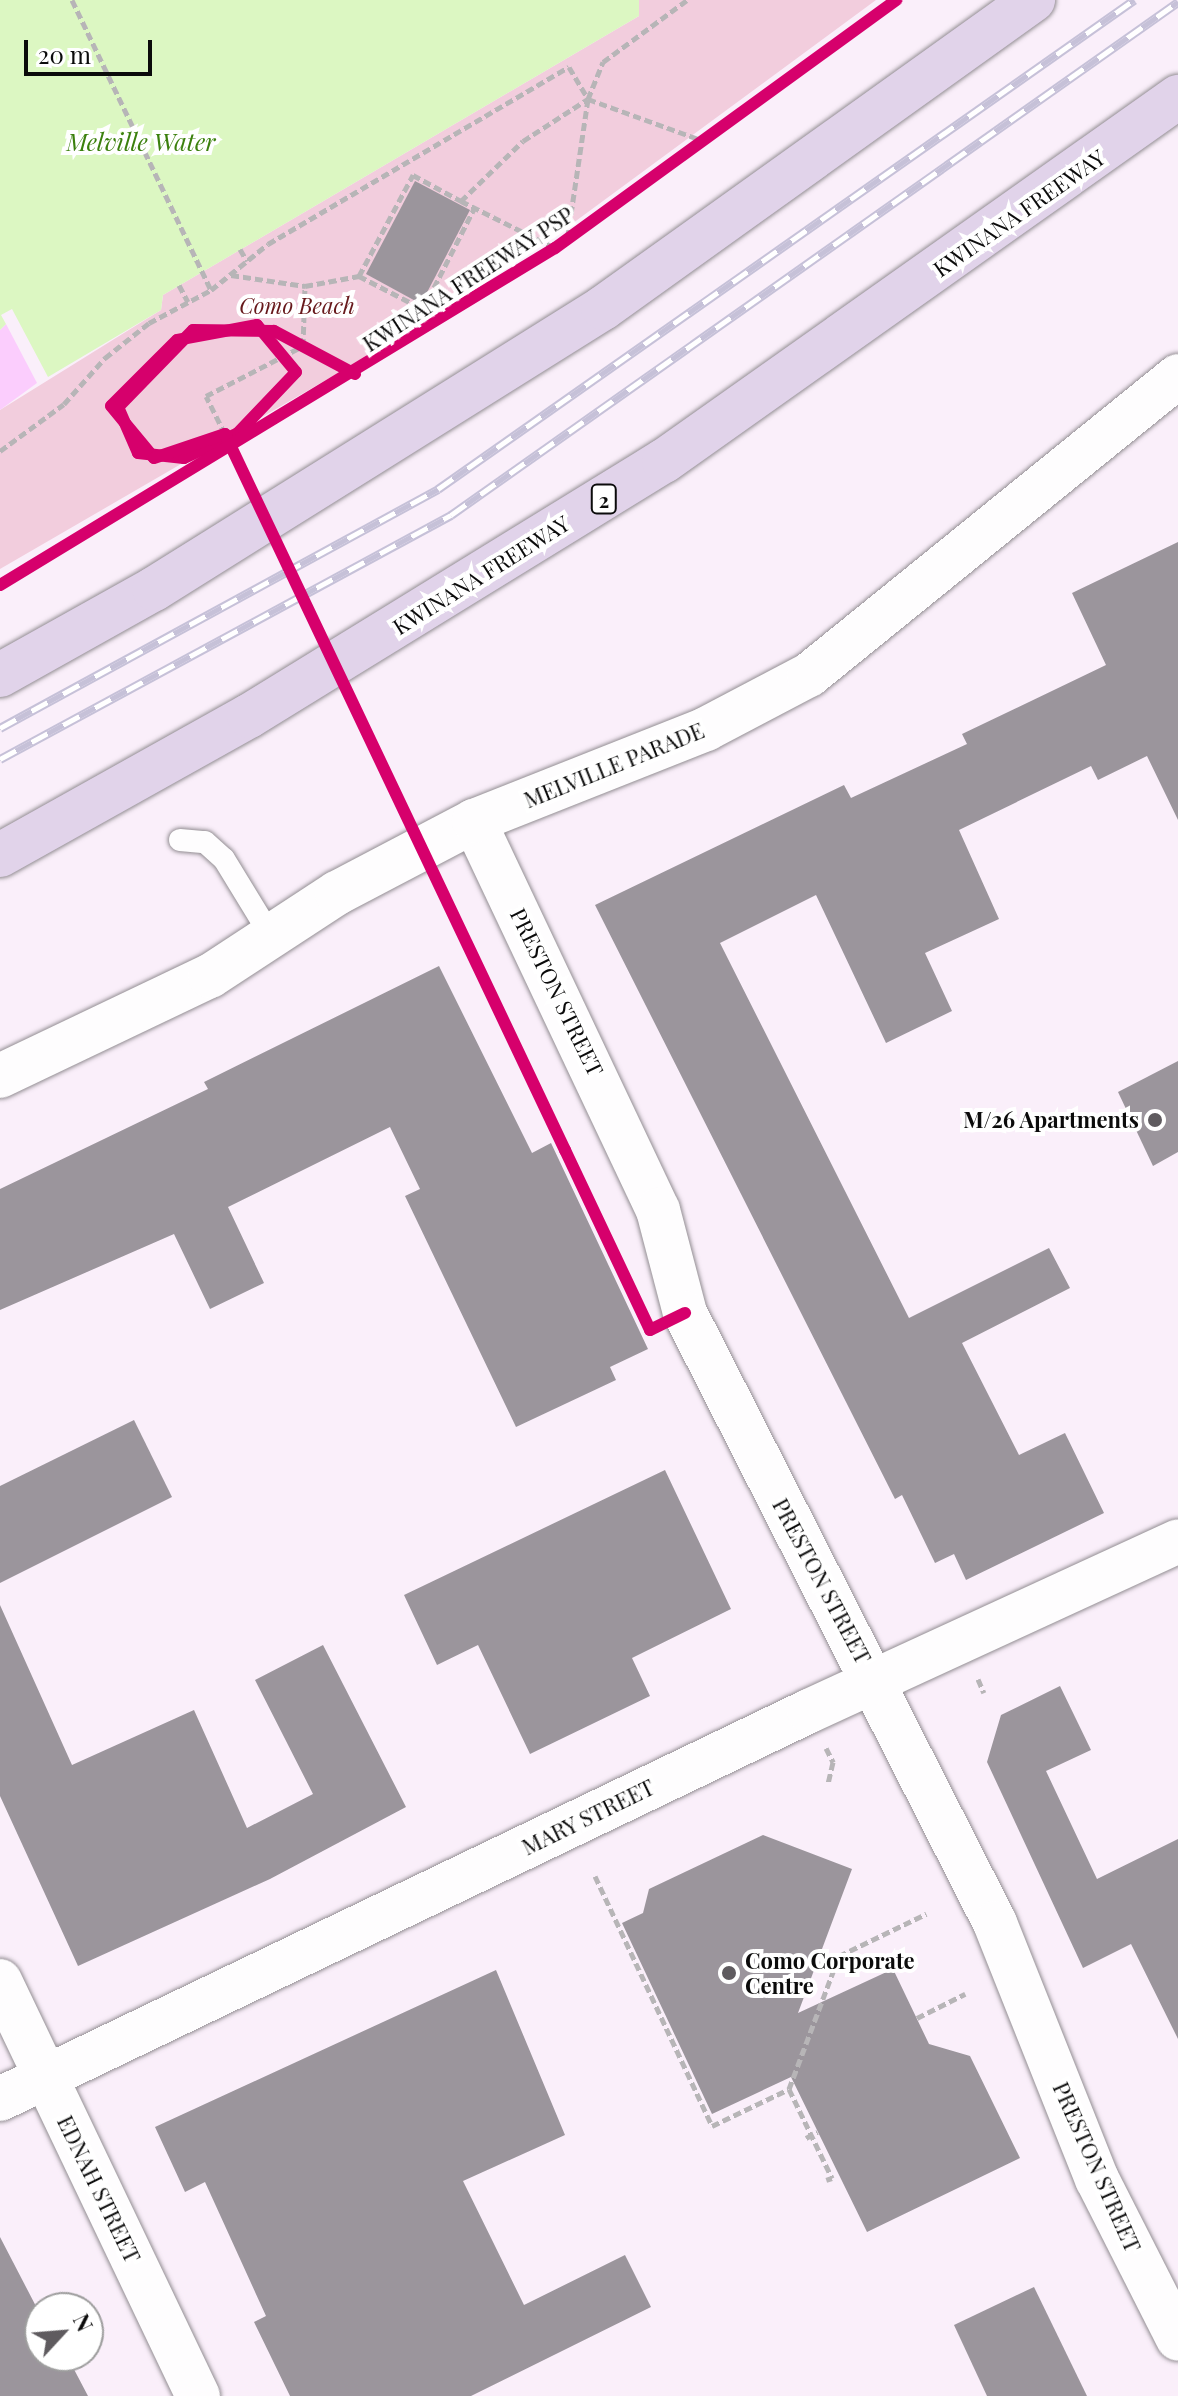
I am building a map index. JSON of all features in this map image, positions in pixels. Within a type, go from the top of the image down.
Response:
[{"type":"highway","points":[[0,675],[208,556],[603,308],[1033,0]]},
{"type":"highway","name":"KWINANA FREEWAY","points":[[0,855],[249,716],[664,461],[1178,97]]},
{"type":"street","name":"MELVILLE PARADE","points":[[0,1076],[210,976],[337,893],[474,821],[706,729],[843,654],[1178,376]]},
{"type":"street","name":"PRESTON STREET","points":[[474,821],[653,1197],[685,1313],[995,1923],[1097,2179],[1178,2339]]},
{"type":"street","name":"MARY STREET","points":[[0,2099],[1178,1541]]},
{"type":"street","name":"EDNAH STREET","points":[[0,1981],[198,2396]]},
{"type":"lane","points":[[180,840],[205,842],[224,859],[271,936]]},
{"type":"path","points":[[72,0],[211,290]]},
{"type":"path","points":[[406,163],[413,175],[461,201],[561,245],[588,99],[603,62],[687,0]]},
{"type":"path","points":[[0,451],[64,404],[105,358],[211,290],[247,261],[569,67],[588,99],[707,142]]},
{"type":"path","points":[[461,201],[523,141],[588,99]]},
{"type":"path","points":[[694,151],[720,133]]},
{"type":"path","points":[[359,276],[413,175]]},
{"type":"path","points":[[231,274],[305,286],[359,276],[423,309],[475,207]]},
{"type":"path","points":[[240,249],[247,261]]},
{"type":"path","points":[[179,285],[188,302]]},
{"type":"path","points":[[303,346],[305,286]]},
{"type":"path","points":[[284,336],[317,354]]},
{"type":"path","points":[[232,449],[232,434],[206,396],[303,346]]},
{"type":"path","points":[[277,349],[296,372]]},
{"type":"path","points":[[211,442],[232,434]]},
{"type":"path","points":[[595,1876],[648,1985],[699,2105],[712,2126],[789,2089],[839,1956],[926,1914]]},
{"type":"path","points":[[817,1963],[834,1968]]},
{"type":"path","points":[[917,2018],[965,1994]]},
{"type":"path","points":[[789,2089],[832,2178],[826,2180]]},
{"type":"green space","name":"Como Beach","points":[[639,0],[876,0],[569,226],[345,369],[0,569],[0,410],[161,310],[163,295],[639,16]]},
{"type":"sand","points":[[6,324],[37,383],[0,410],[0,330]]},
{"type":"water","name":"Melville Water","points":[[0,0],[639,0],[639,16],[163,295],[161,310],[48,377],[12,309],[1,315],[6,324],[0,330]]},
{"type":"building","points":[[415,181],[470,210],[421,304],[366,274]]},
{"type":"building","points":[[1178,542],[1178,820],[1147,756],[1098,780],[1091,766],[959,830],[999,919],[925,953],[952,1011],[886,1043],[816,895],[720,943],[909,1318],[1049,1248],[1070,1288],[962,1343],[1019,1455],[1065,1433],[1104,1513],[966,1580],[954,1554],[935,1563],[902,1495],[895,1499],[595,905],[844,785],[851,798],[967,744],[962,734],[1106,665],[1072,593]]},
{"type":"building","points":[[439,966],[532,1153],[551,1143],[648,1349],[610,1367],[616,1380],[516,1427],[405,1196],[420,1189],[390,1127],[228,1207],[264,1283],[210,1309],[174,1234],[0,1310],[0,1189],[208,1089],[204,1082]]},
{"type":"building","name":"M/26 Apartments","points":[[1178,1061],[1178,1152],[1153,1166],[1118,1092]]},
{"type":"building","points":[[134,1420],[172,1497],[0,1583],[0,1486]]},
{"type":"building","points":[[665,1470],[731,1609],[632,1658],[650,1696],[530,1754],[478,1645],[437,1665],[404,1595]]},
{"type":"building","points":[[0,1605],[72,1765],[194,1710],[247,1828],[313,1794],[255,1680],[323,1645],[406,1807],[270,1879],[78,1966],[0,1796]]},
{"type":"building","points":[[1060,1686],[1091,1750],[1046,1771],[1097,1879],[1178,1839],[1178,2039],[1131,1944],[1083,1968],[987,1762],[1001,1715]]},
{"type":"building","points":[[763,1835],[852,1869],[798,2013],[893,1969],[929,2044],[970,2056],[1020,2158],[867,2232],[791,2077],[712,2114],[622,1923],[643,1913],[649,1889]]},
{"type":"building","points":[[496,1970],[565,2135],[463,2181],[524,2305],[625,2255],[651,2307],[471,2396],[290,2396],[254,2322],[266,2316],[205,2182],[185,2192],[155,2127]]},
{"type":"building","points":[[0,2237],[29,2292],[24,2292],[24,2372],[75,2372],[88,2396],[0,2396]]},
{"type":"building","points":[[1034,2287],[1087,2396],[987,2396],[954,2325]]},
{"type":"railway","points":[[0,728],[438,489],[1134,0]]},
{"type":"railway","points":[[0,759],[451,515],[1178,2]]},
{"type":"cycle path","name":"KWINANA FREEWAY PSP","points":[[0,585],[555,248],[896,0]]},
{"type":"cycle path","points":[[355,374],[274,331],[193,330],[118,407],[138,453],[184,458],[238,433],[296,372],[257,325],[177,340],[111,406],[154,458],[225,434],[565,1150],[650,1330],[685,1313]]},
{"type":"place","name":"M/26 Apartments","points":[[1155,1120]]},
{"type":"place","name":"Como Corporate Centre","points":[[729,1973]]}]
